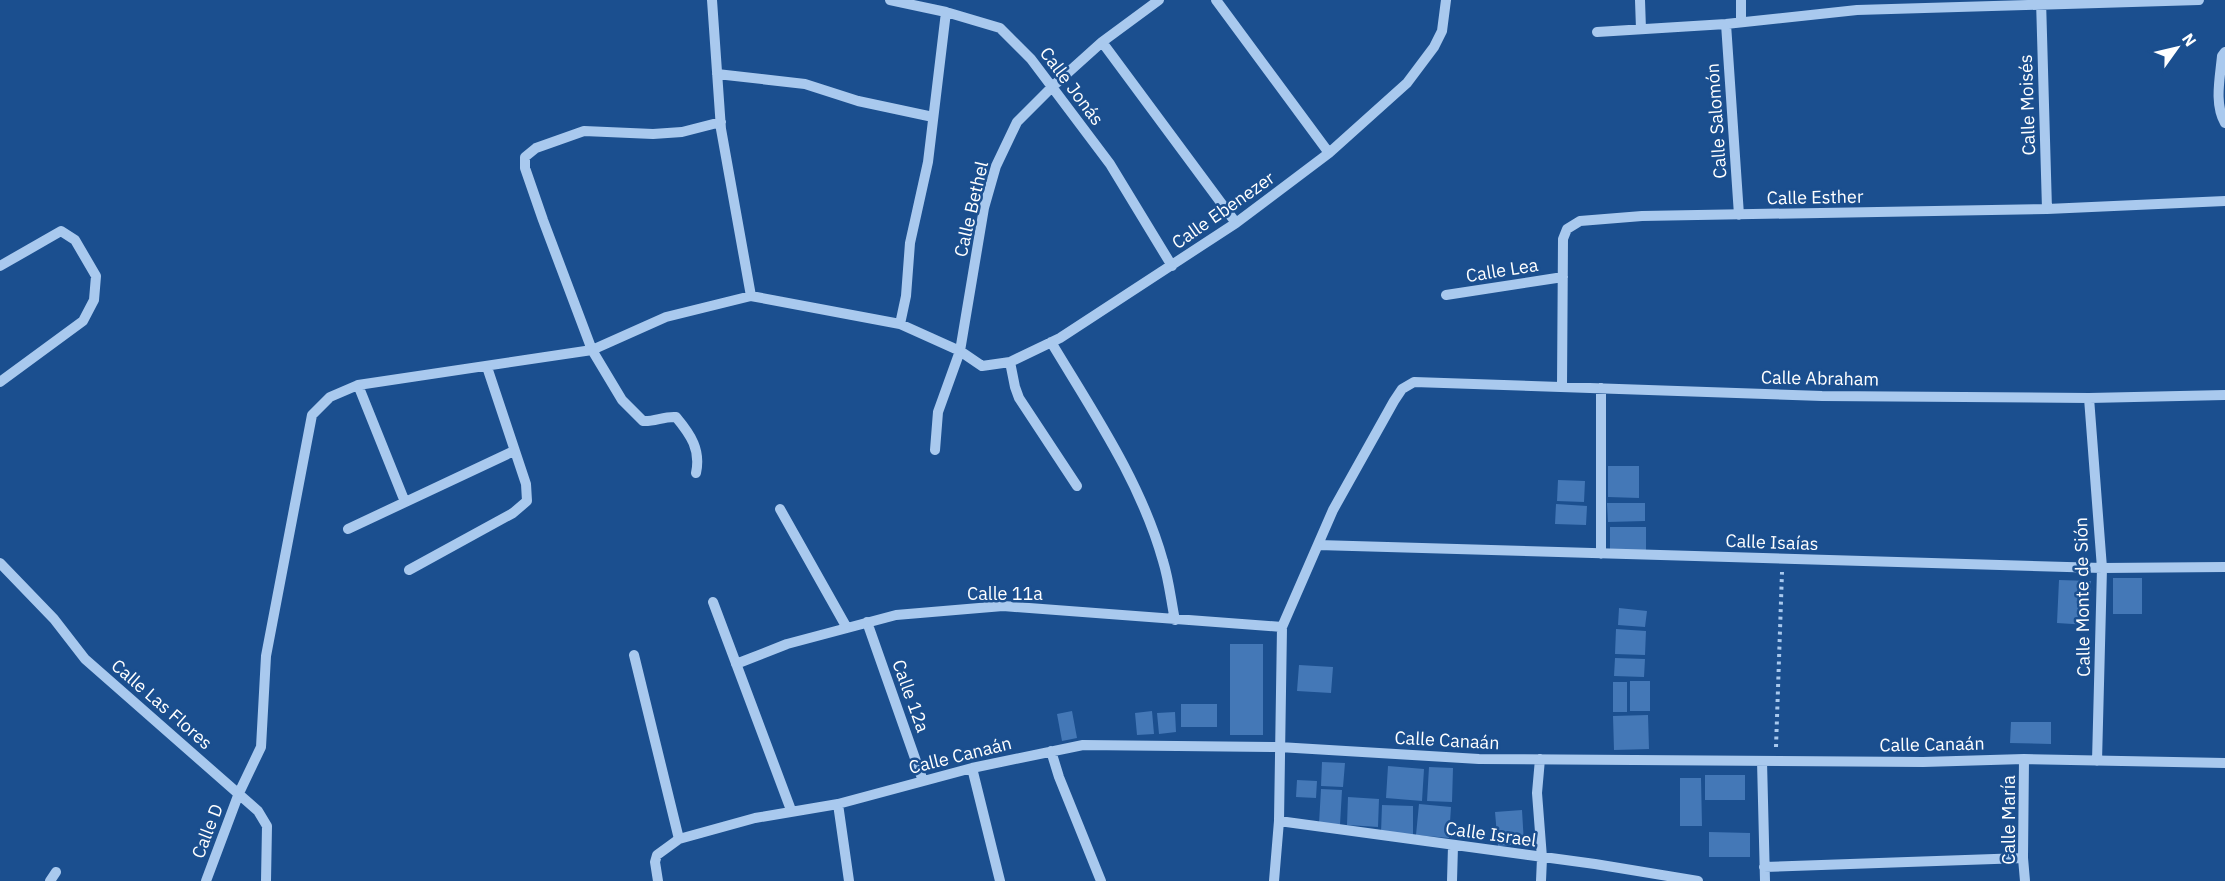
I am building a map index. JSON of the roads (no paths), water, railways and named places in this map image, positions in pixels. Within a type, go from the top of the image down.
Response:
[{"type":"street","points":[[711,0],[721,122],[751,296]]},
{"type":"street","name":"Calle Jonás","points":[[890,0],[946,12],[1000,28],[1031,58],[1110,164],[1172,266]]},
{"type":"street","name":"Calle Bethel","points":[[935,450],[938,412],[960,351],[984,208],[996,166],[1017,122],[1102,42],[1160,0]]},
{"type":"street","points":[[1216,0],[1329,153]]},
{"type":"street","name":"Calle Ebenezer","points":[[751,296],[900,324],[960,351],[981,366],[1010,362],[1051,342],[1172,266],[1236,223],[1329,153],[1407,83],[1414,74],[1443,31],[1446,0]]},
{"type":"street","points":[[1640,0],[1641,29]]},
{"type":"street","points":[[1741,0],[1741,22]]},
{"type":"street","points":[[1597,32],[1726,24],[1857,5],[2199,0]]},
{"type":"street","name":"Calle Moisés","points":[[2041,2],[2047,209]]},
{"type":"street","points":[[900,324],[906,296],[910,243],[928,162],[946,12]]},
{"type":"street","name":"Calle Salomón","points":[[1726,24],[1739,215]]},
{"type":"street","points":[[1102,42],[1236,223]]},
{"type":"street","points":[[2225,52],[2222,56],[2219,97],[2220,114],[2225,123]]},
{"type":"street","points":[[717,74],[806,84],[858,101],[933,117]]},
{"type":"street","points":[[696,473],[698,450],[676,417],[666,416],[643,421],[622,400],[592,350],[525,168],[525,157],[537,148],[584,131],[653,134],[682,132],[721,122]]},
{"type":"street","name":"Calle Esther","points":[[1562,387],[1563,239],[1568,229],[1580,221],[1642,216],[2047,209],[2225,201]]},
{"type":"street","points":[[0,266],[61,231],[75,240],[96,276],[94,300],[83,321],[0,382]]},
{"type":"street","name":"Calle Lea","points":[[1446,295],[1563,277]]},
{"type":"street","name":"Calle D","points":[[206,881],[239,793],[261,747],[266,656],[312,415],[330,397],[358,385],[592,350],[666,317],[751,296]]},
{"type":"street","points":[[1051,342],[1138,492],[1163,562],[1175,620]]},
{"type":"street","points":[[1010,362],[1019,398],[1077,486]]},
{"type":"street","points":[[409,570],[513,513],[527,501],[526,484],[487,367]]},
{"type":"street","name":"Calle Abraham","points":[[1318,545],[1333,510],[1401,389],[1414,382],[1822,396],[2089,398],[2225,395]]},
{"type":"street","points":[[358,385],[405,502]]},
{"type":"street","points":[[1601,388],[1601,554]]},
{"type":"street","name":"Calle Monte de Sión","points":[[2089,398],[2102,568],[2097,760]]},
{"type":"street","points":[[348,529],[514,451]]},
{"type":"street","points":[[780,509],[847,628]]},
{"type":"street","points":[[1274,881],[1279,821],[1282,627],[1318,545]]},
{"type":"street","name":"Calle Isaías","points":[[1318,545],[2102,568],[2225,567]]},
{"type":"street","name":"Calle Las Flores","points":[[0,563],[54,619],[85,659],[258,811],[267,826],[266,881]]},
{"type":"street","points":[[713,602],[791,810]]},
{"type":"street","name":"Calle 11a","points":[[736,664],[787,644],[896,615],[1003,606],[1282,627]]},
{"type":"street","name":"Calle 12a","points":[[867,622],[923,781]]},
{"type":"street","points":[[634,655],[679,839],[657,855],[655,862],[658,881]]},
{"type":"street","name":"Calle Canaán","points":[[679,839],[791,810],[838,804],[972,768],[1083,745],[1279,747],[1479,759],[1923,762],[2024,759],[2225,763]]},
{"type":"street","points":[[1051,751],[1059,777],[1101,881]]},
{"type":"street","points":[[1540,759],[1537,794],[1542,858],[1541,881]]},
{"type":"street","name":"Calle María","points":[[2024,759],[2023,858],[2025,881]]},
{"type":"street","points":[[1762,761],[1765,881]]},
{"type":"street","points":[[972,768],[1000,881]]},
{"type":"street","points":[[838,804],[849,881]]},
{"type":"street","name":"Calle Israel","points":[[1279,821],[1698,881]]},
{"type":"street","points":[[1452,881],[1453,846]]},
{"type":"street","points":[[1764,867],[2023,858]]}]
